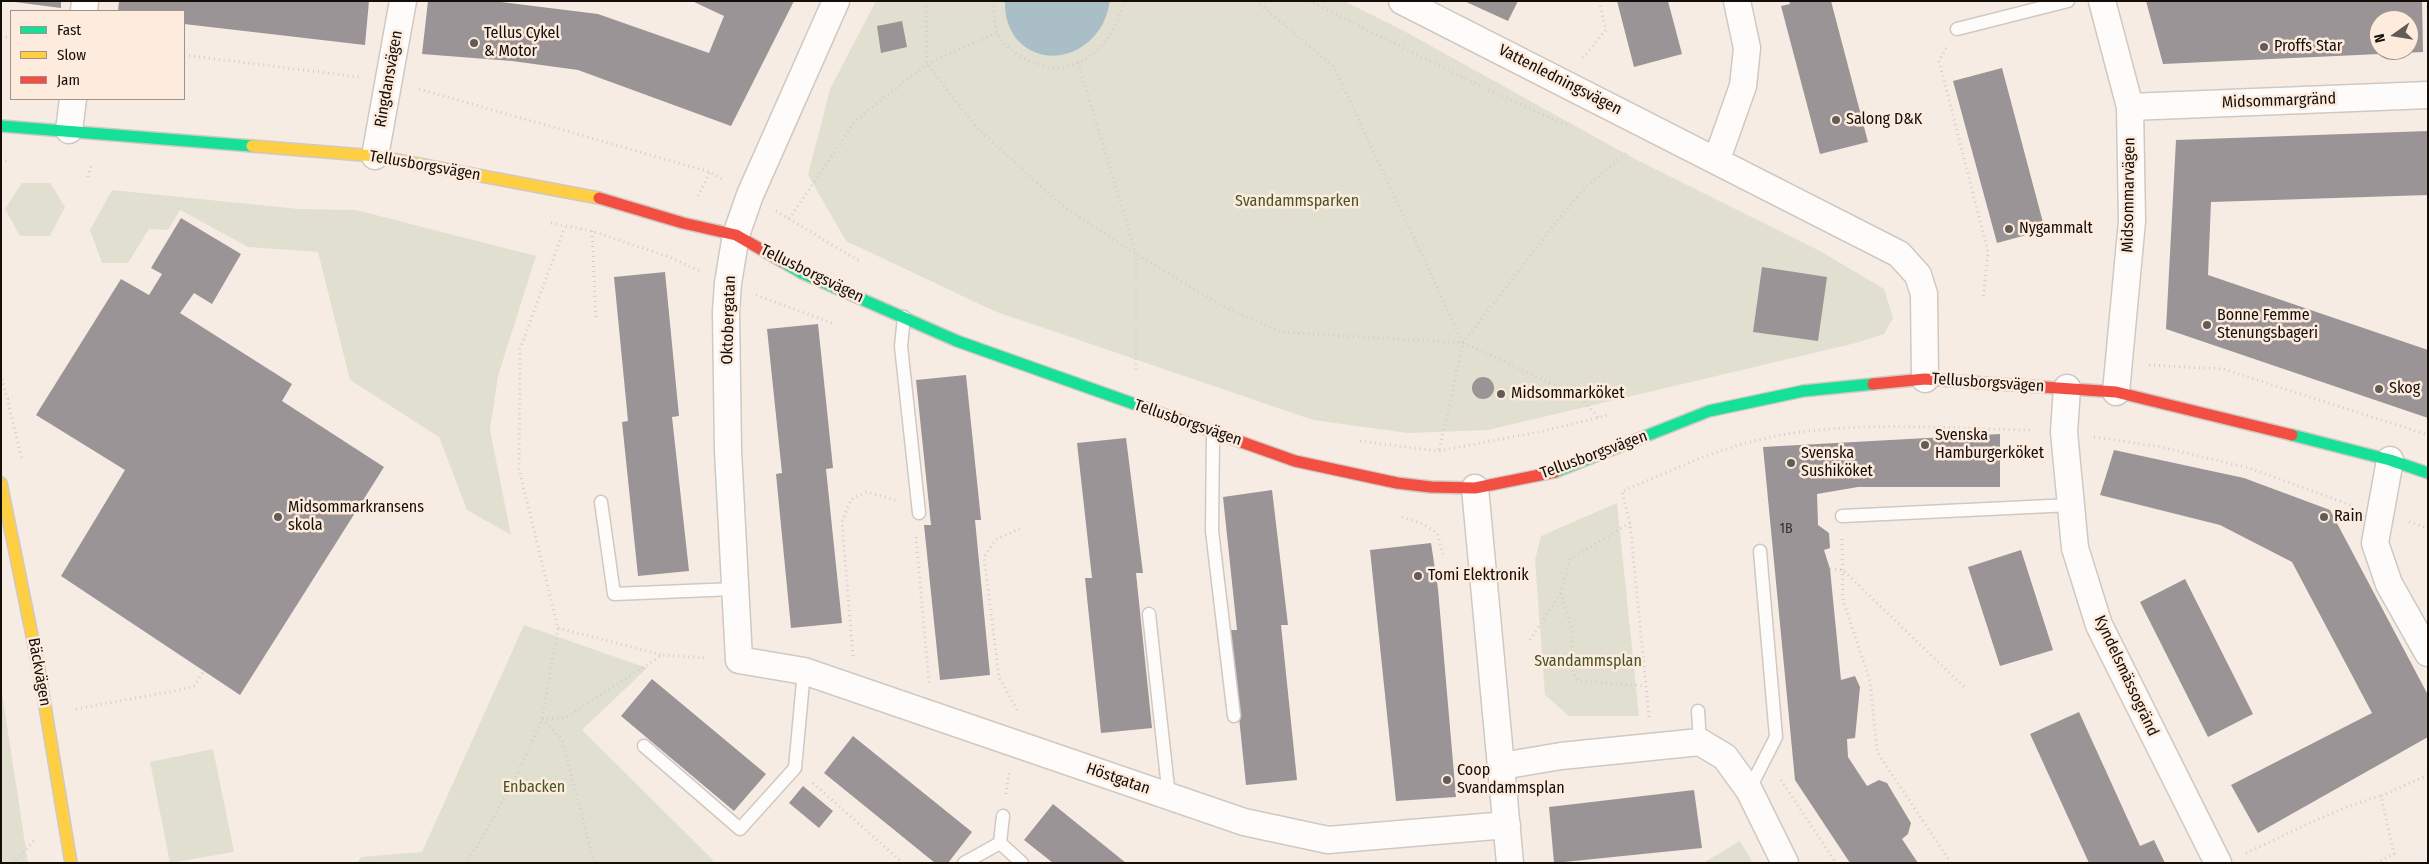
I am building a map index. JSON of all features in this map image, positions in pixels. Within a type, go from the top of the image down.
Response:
[{"type":"street","name":"Ringdansvägen","points":[[375,156],[403,1]]},
{"type":"street","name":"Oktobergatan","points":[[740,660],[734,589],[728,451],[726,312],[736,235],[750,195],[836,1]]},
{"type":"street","name":"Vattenledningsvägen","points":[[1402,1],[1899,254],[1918,275],[1924,294],[1925,379]]},
{"type":"street","points":[[1717,160],[1743,86],[1747,48],[1737,1]]},
{"type":"street","name":"Midsommarvägen","points":[[2102,1],[2130,107],[2132,221],[2116,392]]},
{"type":"street","name":"Midsommargränd","points":[[2130,107],[2428,95]]},
{"type":"street","points":[[69,130],[73,100]]},
{"type":"street","name":"Tellusborgsvägen","points":[[1,126],[375,156],[603,199],[683,223],[736,235],[802,273],[957,341],[1295,461],[1397,483],[1431,487],[1474,488],[1547,475],[1709,411],[1803,391],[1925,379],[2116,392],[2189,408],[2390,460],[2428,472]]},
{"type":"street","name":"Kyndelsmässogränd","points":[[2067,388],[2064,432],[2076,548],[2099,624],[2218,863]]},
{"type":"street","points":[[2390,460],[2374,543],[2389,584],[2428,653]]},
{"type":"street","name":"Bäckvägen","points":[[1,483],[39,670],[71,863]]},
{"type":"street","points":[[1474,488],[1510,863]]},
{"type":"street","name":"Höstgatan","points":[[740,660],[804,671],[1244,822],[1328,840],[1507,825]]},
{"type":"street","points":[[1502,766],[1561,756],[1700,742],[1725,757],[1749,790],[1785,863]]},
{"type":"lane","points":[[1957,29],[2068,1]]},
{"type":"lane","points":[[904,317],[901,346],[919,513]]},
{"type":"lane","points":[[1213,432],[1212,531],[1234,716]]},
{"type":"lane","points":[[601,502],[614,594],[734,589]]},
{"type":"lane","points":[[1842,516],[2071,505]]},
{"type":"lane","points":[[1749,790],[1776,737],[1760,551]]},
{"type":"lane","points":[[1149,614],[1169,797]]},
{"type":"lane","points":[[644,746],[740,829],[795,768],[804,671]]},
{"type":"lane","points":[[1698,711],[1700,742]]},
{"type":"lane","points":[[1000,843],[1003,816]]},
{"type":"lane","points":[[964,863],[1000,843]]},
{"type":"lane","points":[[1000,843],[1022,863]]},
{"type":"path","points":[[926,1],[927,64],[977,128],[1065,208],[1136,254],[1221,305],[1280,332],[1463,343],[1579,396],[1599,418],[1439,451],[1359,440]]},
{"type":"path","points":[[993,1],[997,33],[1006,46],[1023,58],[1056,69],[1078,62],[1094,54],[1108,40],[1121,15],[1124,1]]},
{"type":"path","points":[[1256,1],[1334,67],[1463,343]]},
{"type":"path","points":[[1309,1],[1484,88],[1569,126]]},
{"type":"path","points":[[1563,82],[1606,30],[1599,1]]},
{"type":"path","points":[[2427,1],[2428,13]]},
{"type":"path","points":[[1957,29],[1938,61],[1988,252],[1983,299]]},
{"type":"path","points":[[861,263],[789,218],[857,119],[927,64],[997,33]]},
{"type":"path","points":[[185,55],[390,81],[710,172]]},
{"type":"path","points":[[1078,62],[1136,254],[1136,373]]},
{"type":"path","points":[[1439,451],[1463,343],[1554,225],[1586,187],[1629,150]]},
{"type":"path","points":[[88,177],[91,164]]},
{"type":"path","points":[[464,863],[478,845],[515,779],[542,719],[558,628],[519,469],[520,349],[565,227]]},
{"type":"path","points":[[592,231],[596,321]]},
{"type":"path","points":[[1127,370],[1146,376]]},
{"type":"path","points":[[8,399],[14,397]]},
{"type":"path","points":[[1649,719],[1630,523],[1622,491],[1738,445],[1790,434],[1856,427],[1930,426],[2064,432],[2161,448],[2249,468],[2380,514],[2428,528]]},
{"type":"path","points":[[856,689],[842,522],[851,499],[867,492],[898,501],[919,513],[916,536],[929,686]]},
{"type":"path","points":[[1842,516],[1843,600],[1870,681],[1877,752],[1951,863]]},
{"type":"path","points":[[1530,640],[1561,593],[1570,559],[1630,523]]},
{"type":"path","points":[[1423,524],[1437,533],[1443,554]]},
{"type":"path","points":[[1003,816],[1011,742],[1018,714],[999,677],[984,557],[995,540],[1020,528]]},
{"type":"path","points":[[1830,569],[1842,570],[1964,687]]},
{"type":"path","points":[[1561,593],[1573,634],[1570,667],[1578,681],[1645,686]]},
{"type":"path","points":[[558,628],[662,655],[740,660]]},
{"type":"path","points":[[542,719],[565,718],[662,655]]},
{"type":"path","points":[[71,710],[184,689],[194,686],[204,671]]},
{"type":"path","points":[[542,719],[562,740],[594,863]]},
{"type":"path","points":[[1766,756],[1836,863]]},
{"type":"path","points":[[795,768],[904,863]]},
{"type":"path","points":[[2249,852],[2334,812],[2381,796],[2428,774]]},
{"type":"path","points":[[2376,863],[2394,854],[2381,796]]},
{"type":"path","points":[[12,863],[42,834]]},
{"type":"green space","name":"Svandammsparken","points":[[876,1],[1344,1],[1404,31],[1633,158],[1820,251],[1884,289],[1893,318],[1884,334],[1856,343],[1488,430],[1408,433],[1313,420],[994,311],[846,241],[808,175],[830,89]]},
{"type":"green space","points":[[22,183],[50,183],[65,207],[50,236],[20,236],[5,209]]},
{"type":"green space","points":[[112,190],[299,209],[356,210],[536,256],[498,376],[490,430],[511,535],[467,510],[439,437],[350,380],[318,252],[248,247],[180,210],[168,230],[149,229],[128,263],[102,263],[90,230]]},
{"type":"green space","name":"Svandammsplan","points":[[1617,503],[1639,716],[1569,716],[1545,695],[1535,560],[1541,536]]},
{"type":"green space","name":"Enbacken","points":[[524,625],[647,668],[582,730],[713,860],[712,863],[357,863],[361,857],[422,852]]},
{"type":"green space","points":[[1,686],[28,863],[1,863]]},
{"type":"green space","points":[[213,749],[234,852],[170,863],[150,762]]},
{"type":"green space","points":[[1740,841],[1753,863],[1703,863]]},
{"type":"water","points":[[1005,1],[1110,1],[1101,27],[1086,44],[1071,52],[1055,56],[1039,54],[1025,47],[1014,36],[1007,20]]},
{"type":"building","points":[[7,1],[61,1],[61,8]]},
{"type":"building","points":[[119,1],[369,1],[365,45],[185,24],[185,10],[118,10]]},
{"type":"building","points":[[428,1],[493,1],[598,14],[709,53],[724,16],[692,1],[794,1],[731,126],[578,70],[512,61],[422,54]]},
{"type":"building","points":[[1464,1],[1518,1],[1508,21]]},
{"type":"building","points":[[1617,1],[1668,1],[1682,54],[1634,67]]},
{"type":"building","points":[[1789,1],[1831,1],[1868,142],[1820,154],[1781,6],[1790,4]]},
{"type":"building","points":[[2146,1],[2422,1],[2423,52],[2419,52],[2419,10],[2369,10],[2369,54],[2163,64]]},
{"type":"building","points":[[902,21],[907,47],[881,53],[877,26]]},
{"type":"building","points":[[2002,68],[2045,230],[1997,243],[1953,81]]},
{"type":"building","points":[[2428,131],[2428,195],[2211,202],[2208,275],[2428,350],[2428,418],[2166,329],[2176,140]]},
{"type":"building","name":"Midsommarkransens skola","points":[[181,218],[241,254],[212,304],[194,293],[180,313],[292,384],[282,401],[384,467],[240,695],[61,576],[125,470],[36,415],[121,279],[149,295],[162,274],[151,268]]},
{"type":"building","points":[[1762,267],[1827,277],[1818,341],[1753,332]]},
{"type":"building","points":[[665,272],[679,416],[672,417],[689,571],[638,576],[622,422],[628,421],[614,277]]},
{"type":"building","points":[[818,324],[833,468],[826,469],[842,623],[791,628],[776,474],[782,473],[767,329]]},
{"type":"building","points":[[966,375],[981,520],[975,520],[990,675],[940,680],[924,525],[931,525],[916,380]]},
{"type":"building","points":[[1483,377],[1491,380],[1494,388],[1491,396],[1483,399],[1475,396],[1472,388],[1475,380]]},
{"type":"building","points":[[2000,434],[2000,487],[1858,487],[1817,494],[1818,525],[1829,533],[1830,548],[1824,550],[1830,569],[1841,680],[1855,676],[1860,687],[1855,738],[1847,739],[1848,757],[1867,786],[1879,780],[1887,783],[1911,823],[1908,834],[1902,839],[1918,863],[1850,863],[1795,780],[1763,447]]},
{"type":"building","points":[[1126,438],[1143,573],[1136,573],[1152,728],[1101,733],[1085,578],[1092,578],[1077,443]]},
{"type":"building","points":[[2114,450],[2244,478],[2330,510],[2428,695],[2428,737],[2258,833],[2231,785],[2372,713],[2292,562],[2220,525],[2100,495]]},
{"type":"building","points":[[1272,490],[1288,625],[1281,625],[1297,780],[1246,785],[1230,630],[1237,630],[1223,497]]},
{"type":"building","points":[[1431,543],[1438,589],[1456,797],[1396,801],[1370,550]]},
{"type":"building","points":[[2021,550],[2053,650],[2000,666],[1968,567]]},
{"type":"building","points":[[2185,579],[2253,714],[2208,737],[2140,602]]},
{"type":"building","points":[[652,679],[766,774],[734,811],[621,716]]},
{"type":"building","points":[[2079,712],[2140,846],[2154,840],[2165,863],[2089,863],[2030,734]]},
{"type":"building","points":[[853,736],[972,832],[948,863],[935,863],[824,773]]},
{"type":"building","points":[[803,786],[833,811],[819,828],[789,803]]},
{"type":"building","points":[[1694,790],[1702,848],[1554,863],[1549,807]]},
{"type":"building","points":[[1053,804],[1126,863],[1053,863],[1024,840]]},
{"type":"traffic: fast","points":[[1,126],[252,146]]},
{"type":"traffic: fast","points":[[783,262],[802,273],[957,341],[1171,417]]},
{"type":"traffic: fast","points":[[1555,472],[1709,411],[1803,391],[1873,384]]},
{"type":"traffic: fast","points":[[2292,435],[2390,460],[2428,473]]},
{"type":"traffic: slow","points":[[252,146],[375,156],[599,198]]},
{"type":"traffic: slow","points":[[1,483],[39,670],[71,863]]},
{"type":"traffic: jam","points":[[599,198],[683,223],[736,235],[783,262]]},
{"type":"traffic: jam","points":[[1873,384],[1925,379],[2116,392],[2292,435]]},
{"type":"traffic: jam","points":[[1171,417],[1295,461],[1397,483],[1431,487],[1475,488],[1555,472]]},
{"type":"place","name":"Tellus Cykel & Motor","points":[[474,43]]},
{"type":"place","name":"Proffs Star","points":[[2264,47]]},
{"type":"place","name":"Salong D&K","points":[[1836,120]]},
{"type":"place","name":"Nygammalt","points":[[2009,229]]},
{"type":"place","name":"Bonne Femme Stenungsbageri","points":[[2207,325]]},
{"type":"place","name":"Skog","points":[[2379,389]]},
{"type":"place","name":"Midsommarköket","points":[[1501,394]]},
{"type":"place","name":"Svenska Hamburgerköket","points":[[1925,445]]},
{"type":"place","name":"Svenska Sushiköket","points":[[1791,463]]},
{"type":"place","name":"Midsommarkransens skola","points":[[278,517]]},
{"type":"place","name":"Rain","points":[[2324,517]]},
{"type":"place","name":"Tomi Elektronik","points":[[1418,576]]},
{"type":"place","name":"Coop Svandammsplan","points":[[1447,780]]}]
